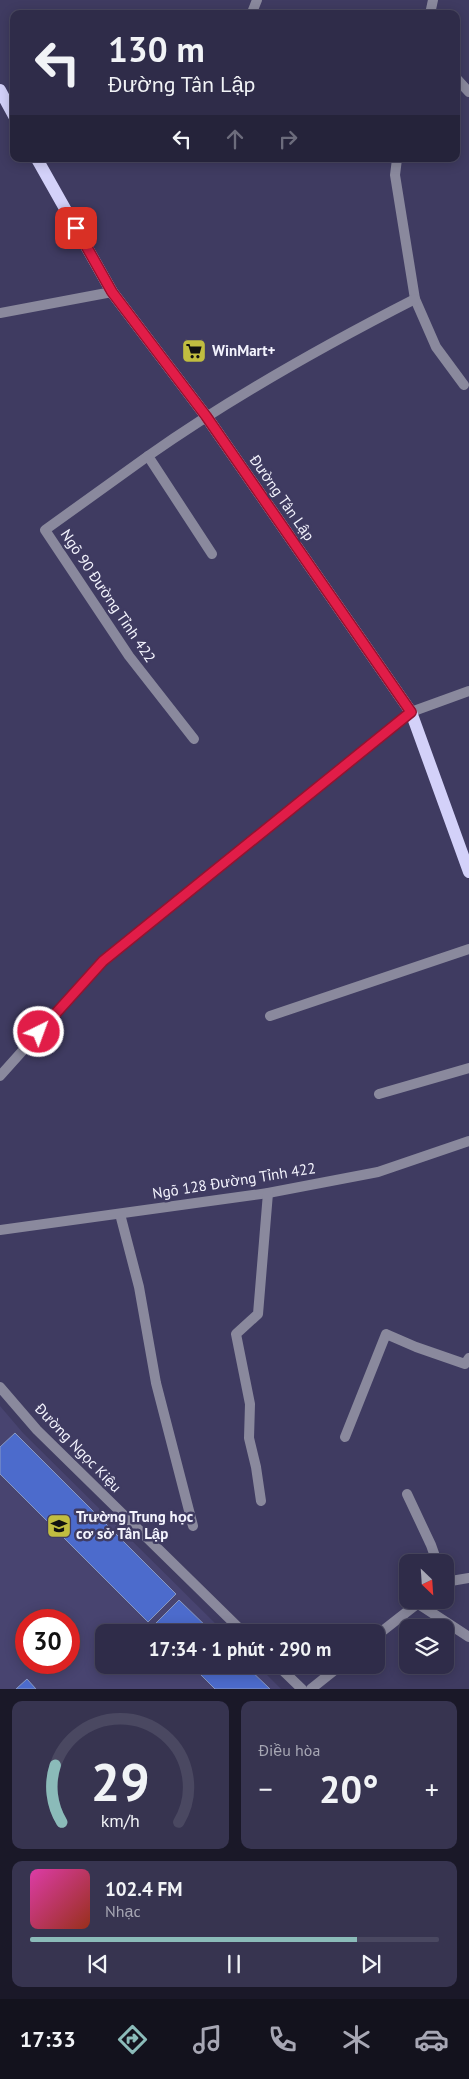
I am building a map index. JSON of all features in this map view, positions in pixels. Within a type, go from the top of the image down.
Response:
[{"type":"main road","points":[[0,90],[10,109]]},
{"type":"main road","name":"Đường Tân Lập","points":[[39,162],[112,292],[206,416],[411,712],[469,872]]},
{"type":"street","points":[[460,82],[469,92]]},
{"type":"street","points":[[397,162],[395,175],[415,299],[436,347],[464,385]]},
{"type":"street","points":[[0,313],[112,292]]},
{"type":"street","name":"Ngõ 90 Đường Tỉnh 422","points":[[194,739],[129,656],[45,530],[206,416],[366,324],[415,299]]},
{"type":"street","points":[[148,456],[212,554]]},
{"type":"street","points":[[0,1076],[103,961],[411,712],[469,691]]},
{"type":"street","points":[[270,1016],[469,949]]},
{"type":"street","points":[[379,1094],[469,1068]]},
{"type":"street","name":"Ngõ 128 Đường Tỉnh 422","points":[[0,1230],[268,1193],[378,1172],[469,1141]]},
{"type":"street","points":[[261,1501],[249,1438],[250,1404],[236,1334],[258,1314],[268,1193]]},
{"type":"street","points":[[120,1214],[138,1287],[156,1383],[193,1526]]},
{"type":"street","points":[[345,1437],[386,1334],[416,1347],[465,1364],[469,1358]]},
{"type":"street","name":"Đường Ngọc Kiệu","points":[[0,1387],[37,1430],[235,1624]]},
{"type":"street","points":[[407,1494],[434,1554]]},
{"type":"street","points":[[454,1580],[469,1578]]},
{"type":"street","points":[[385,1629],[410,1609]]},
{"type":"street","points":[[429,1609],[469,1637]]},
{"type":"street","points":[[286,1674],[302,1689]]},
{"type":"street","points":[[311,1689],[330,1674]]},
{"type":"shaded area","name":"Trường Trung học cơ sở Tân Lập","points":[[0,1406],[23,1433],[216,1624],[95,1624],[95,1674],[266,1674],[281,1689],[0,1689]]},
{"type":"building","points":[[15,1433],[176,1594],[148,1622],[0,1474],[0,1447]]},
{"type":"building","points":[[179,1600],[204,1624],[155,1624]]},
{"type":"building","points":[[200,1674],[254,1674],[270,1689],[215,1689]]},
{"type":"building","points":[[27,1679],[36,1689],[16,1689]]},
{"type":"place","name":"WinMart+","points":[[194,351]]},
{"type":"place","name":"Trường Trung học cơ sở Tân Lập","points":[[59,1526]]},
{"type":"route","points":[[39,1032],[103,961],[411,712],[206,416],[112,292],[76,228]]}]
